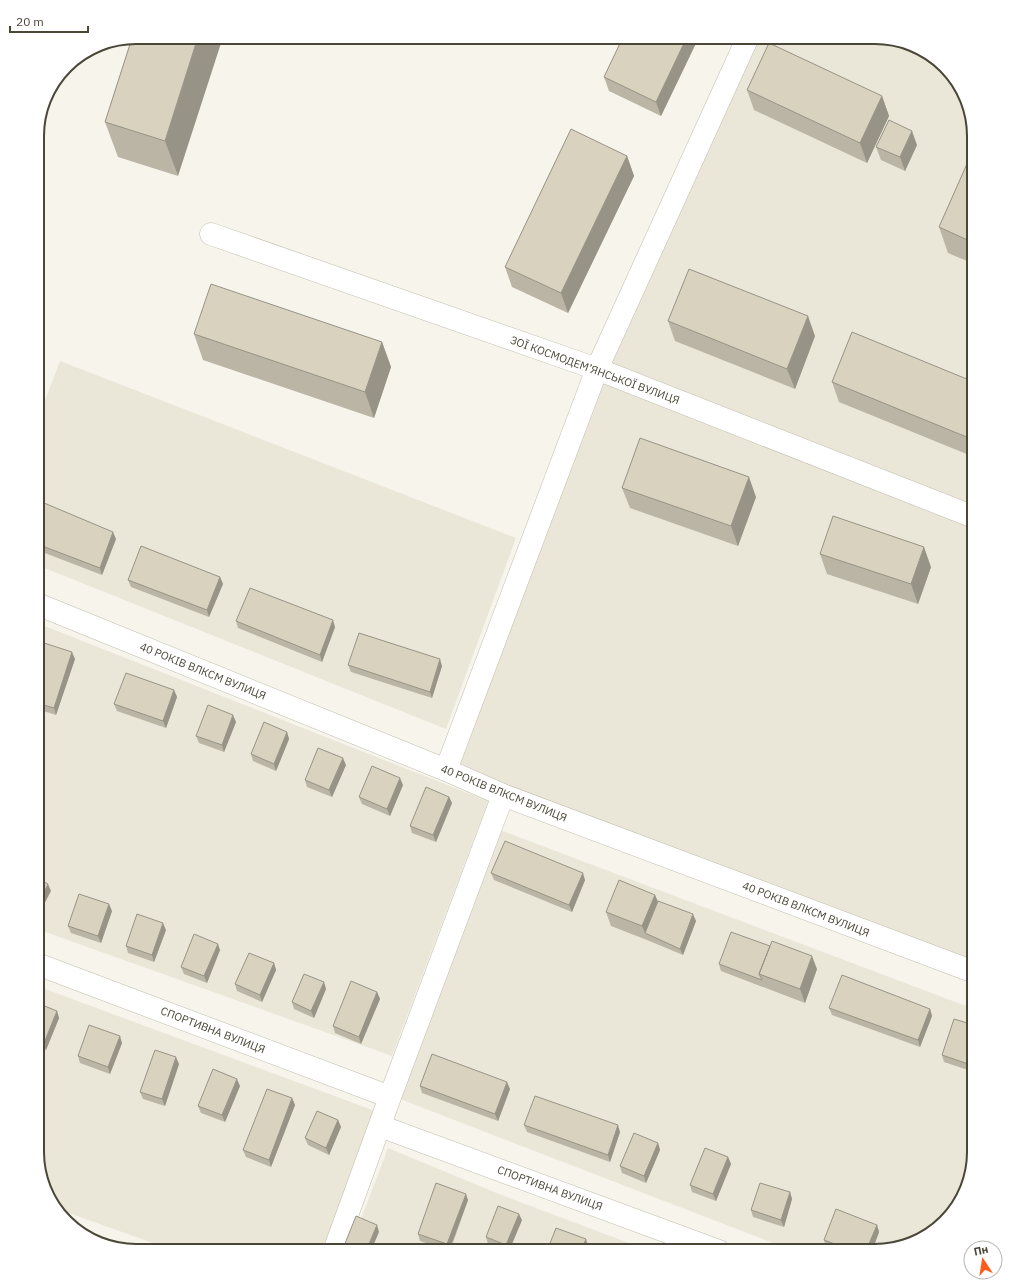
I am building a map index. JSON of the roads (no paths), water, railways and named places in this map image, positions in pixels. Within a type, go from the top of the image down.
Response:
[{"type":"street","points":[[446,770],[597,369],[745,44]]},
{"type":"street","name":"ЗОЇ КОСМОДЕМ’ЯНСЬКОЇ ВУЛИЦЯ","points":[[211,234],[597,369],[967,514]]},
{"type":"street","name":"40 РОКІВ ВЛКСМ ВУЛИЦЯ","points":[[44,607],[446,770],[503,795],[967,969]]},
{"type":"street","points":[[337,1244],[503,795]]},
{"type":"street","name":"СПОРТИВНА ВУЛИЦЯ","points":[[44,967],[390,1097]]},
{"type":"street","name":"СПОРТИВНА ВУЛИЦЯ","points":[[380,1126],[700,1244]]}]
